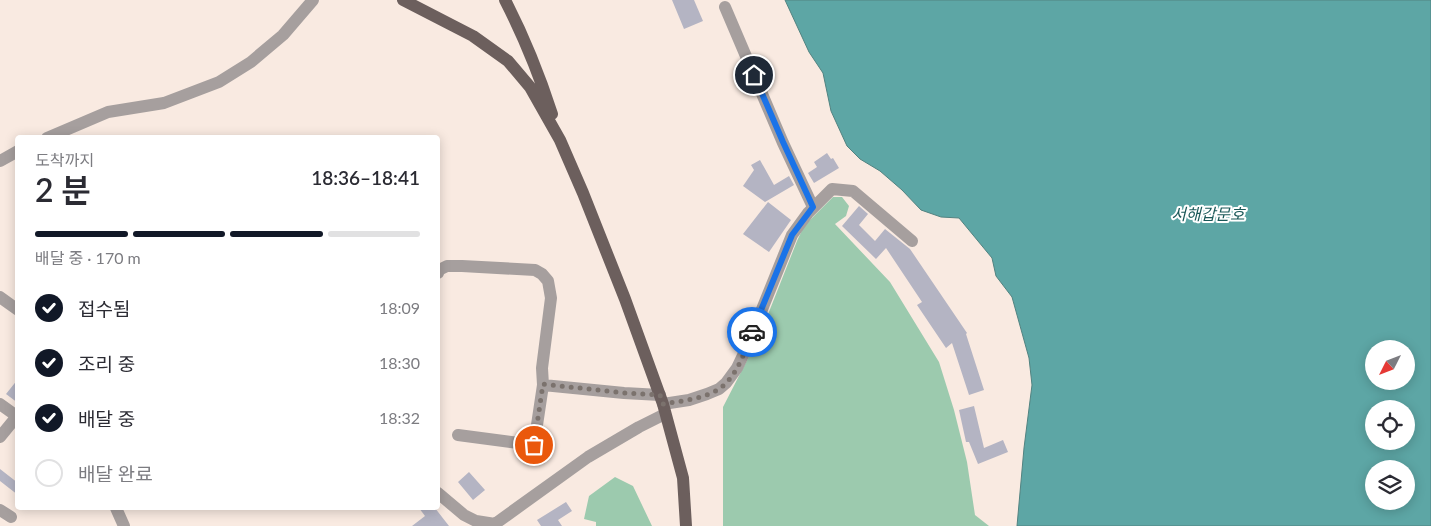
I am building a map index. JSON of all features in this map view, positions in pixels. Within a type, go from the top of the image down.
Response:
[{"type":"main road","points":[[403,0],[473,36],[508,61],[530,86],[560,140],[584,193],[663,404],[682,478],[686,526]]},
{"type":"main road","points":[[505,0],[520,29],[540,77],[560,140]]},
{"type":"street","points":[[54,135],[108,112],[164,103],[219,82],[251,62],[270,46],[313,0]]},
{"type":"street","points":[[725,7],[813,207]]},
{"type":"street","points":[[0,161],[15,153]]},
{"type":"street","points":[[543,384],[624,393],[663,404],[689,400],[719,389],[737,368],[792,235],[813,207],[832,190],[853,191],[912,241]]},
{"type":"street","points":[[440,270],[447,266],[462,266],[535,270],[548,281],[551,298],[542,368],[543,384],[534,445],[458,435]]},
{"type":"street","points":[[0,297],[15,308]]},
{"type":"street","points":[[0,404],[15,415]]},
{"type":"street","points":[[440,496],[476,522],[493,525],[588,458],[639,427],[663,404]]},
{"type":"street","points":[[0,437],[15,418]]},
{"type":"street","points":[[0,510],[11,517]]},
{"type":"street","points":[[117,510],[124,526]]},
{"type":"green space","points":[[833,197],[842,197],[849,206],[846,216],[835,224],[890,282],[939,362],[954,410],[967,462],[975,515],[989,526],[723,526],[723,407],[759,337],[804,226]]},
{"type":"green space","points":[[615,477],[633,486],[652,526],[596,526],[596,522],[584,519],[589,496]]},
{"type":"water","name":"서해갑문호","points":[[785,0],[1431,0],[1431,526],[1017,526],[1032,385],[1029,358],[1012,297],[996,276],[992,258],[959,218],[941,217],[921,210],[902,190],[880,171],[860,159],[847,146],[831,111],[823,73],[809,52]]},
{"type":"building","points":[[672,0],[694,0],[703,21],[684,29]]},
{"type":"building","points":[[827,153],[831,159],[833,158],[839,168],[814,183],[808,173],[817,167],[814,162]]},
{"type":"building","points":[[760,160],[774,185],[789,176],[794,185],[765,202],[743,186],[754,170],[751,165]]},
{"type":"building","points":[[768,202],[791,220],[769,252],[743,234]]},
{"type":"building","points":[[859,206],[868,214],[859,225],[875,241],[885,229],[910,249],[967,333],[984,390],[969,395],[952,343],[946,348],[917,305],[922,302],[886,248],[876,259],[842,226]]},
{"type":"building","points":[[15,383],[15,401],[6,394]]},
{"type":"building","points":[[974,406],[984,448],[1003,440],[1008,452],[978,464],[969,442],[966,442],[959,410]]},
{"type":"building","points":[[0,469],[15,481],[15,493],[0,481]]},
{"type":"building","points":[[469,472],[485,490],[473,500],[458,482]]},
{"type":"building","points":[[566,502],[572,511],[558,520],[562,526],[541,526],[537,520]]},
{"type":"building","points":[[420,510],[437,510],[449,526],[412,526],[425,516]]},
{"type":"way so far","points":[[534,445],[543,384],[660,395],[663,404],[689,400],[719,389],[726,383],[737,368],[752,332]]},
{"type":"route","points":[[752,332],[792,235],[813,207],[754,75]]}]
